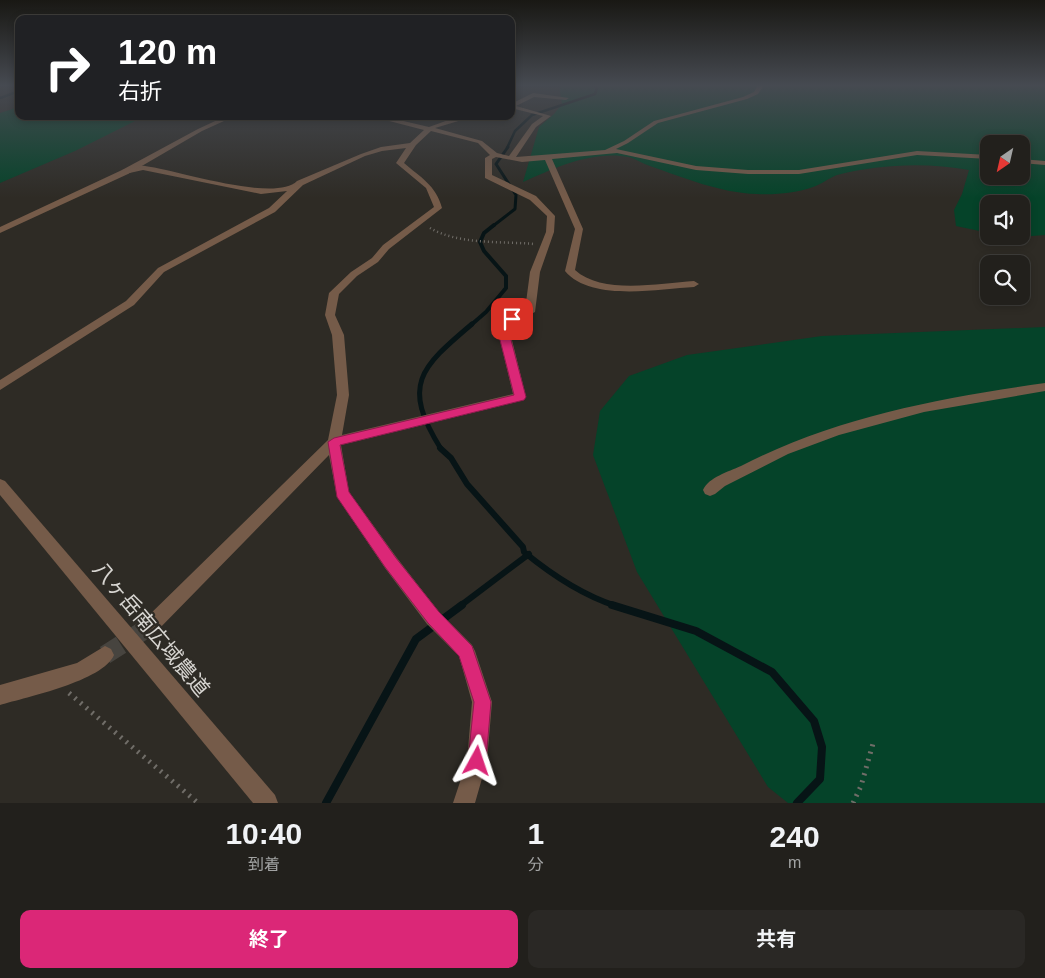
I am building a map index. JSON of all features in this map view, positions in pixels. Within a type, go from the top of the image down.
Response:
[{"type":"street","points":[[0,230],[125,172],[200,130],[217,122]]},
{"type":"street","points":[[407,122],[430,127],[480,142],[495,155],[510,159],[548,158],[617,151],[696,168],[748,172],[799,172],[917,153],[980,156]]},
{"type":"street","points":[[447,122],[430,127],[421,134],[403,154],[400,163],[427,184],[436,195],[438,208],[386,246],[376,260],[354,274],[334,293],[330,315],[338,335],[344,395],[334,442],[342,493],[433,618],[466,652],[482,702],[477,761],[464,803]]},
{"type":"street","points":[[510,159],[518,152],[531,126],[537,122]]},
{"type":"street","points":[[606,151],[626,142],[655,122]]},
{"type":"street","points":[[0,386],[130,303],[161,270],[272,210],[295,188],[315,176],[380,149],[413,145]]},
{"type":"street","points":[[149,627],[334,442],[520,397],[504,336],[512,319],[530,312],[535,272],[550,232],[551,216],[533,198],[488,176],[489,158],[495,155]]},
{"type":"street","points":[[548,158],[579,229],[570,271],[573,276],[596,285],[628,288],[694,284]]},
{"type":"street","points":[[1030,162],[1045,163]]},
{"type":"street","points":[[125,172],[143,168],[261,192],[295,188]]},
{"type":"street","points":[[710,490],[720,482],[803,442],[852,425],[942,405],[1045,387]]},
{"type":"street","name":"八ヶ岳南広域農道","points":[[0,485],[267,803]]},
{"type":"street","points":[[0,695],[57,680],[81,671],[105,655]]},
{"type":"path","points":[[438,208],[443,213],[429,227],[442,234],[544,245]]},
{"type":"path","points":[[57,680],[198,803]]},
{"type":"path","points":[[853,803],[861,786],[874,740]]},
{"type":"green space","points":[[0,122],[132,122],[75,151],[0,183]]},
{"type":"green space","points":[[544,122],[1045,122],[1045,235],[1030,236],[1030,195],[980,195],[980,231],[956,226],[954,210],[962,194],[969,170],[953,167],[903,165],[869,168],[837,175],[816,186],[800,191],[764,194],[730,191],[703,184],[629,157],[615,155],[575,161],[523,182],[539,127]]},
{"type":"green space","points":[[1045,327],[1045,803],[788,803],[768,787],[637,572],[593,455],[600,411],[629,376],[687,355],[822,336]]},
{"type":"waterway","points":[[507,148],[515,131],[524,122]]},
{"type":"waterway","points":[[493,226],[515,209],[516,195],[496,164],[508,147]]},
{"type":"waterway","points":[[471,325],[486,312],[506,288],[506,276],[484,251],[480,242],[484,233],[494,225]]},
{"type":"waterway","points":[[441,449],[422,409],[420,393],[422,379],[429,366],[440,353],[472,324]]},
{"type":"waterway","points":[[441,449],[451,458],[467,484],[523,547],[524,552],[528,555]]},
{"type":"waterway","points":[[460,606],[528,555]]},
{"type":"waterway","points":[[528,555],[568,584],[616,606]]},
{"type":"waterway","points":[[326,803],[416,639],[462,605]]},
{"type":"waterway","points":[[612,605],[696,631],[772,672],[814,721],[822,747],[820,779],[797,803]]},
{"type":"tunnel","points":[[105,655],[149,627]]},
{"type":"route","points":[[477,761],[482,702],[466,652],[433,618],[342,493],[334,442],[520,397],[504,336],[512,319]]}]
